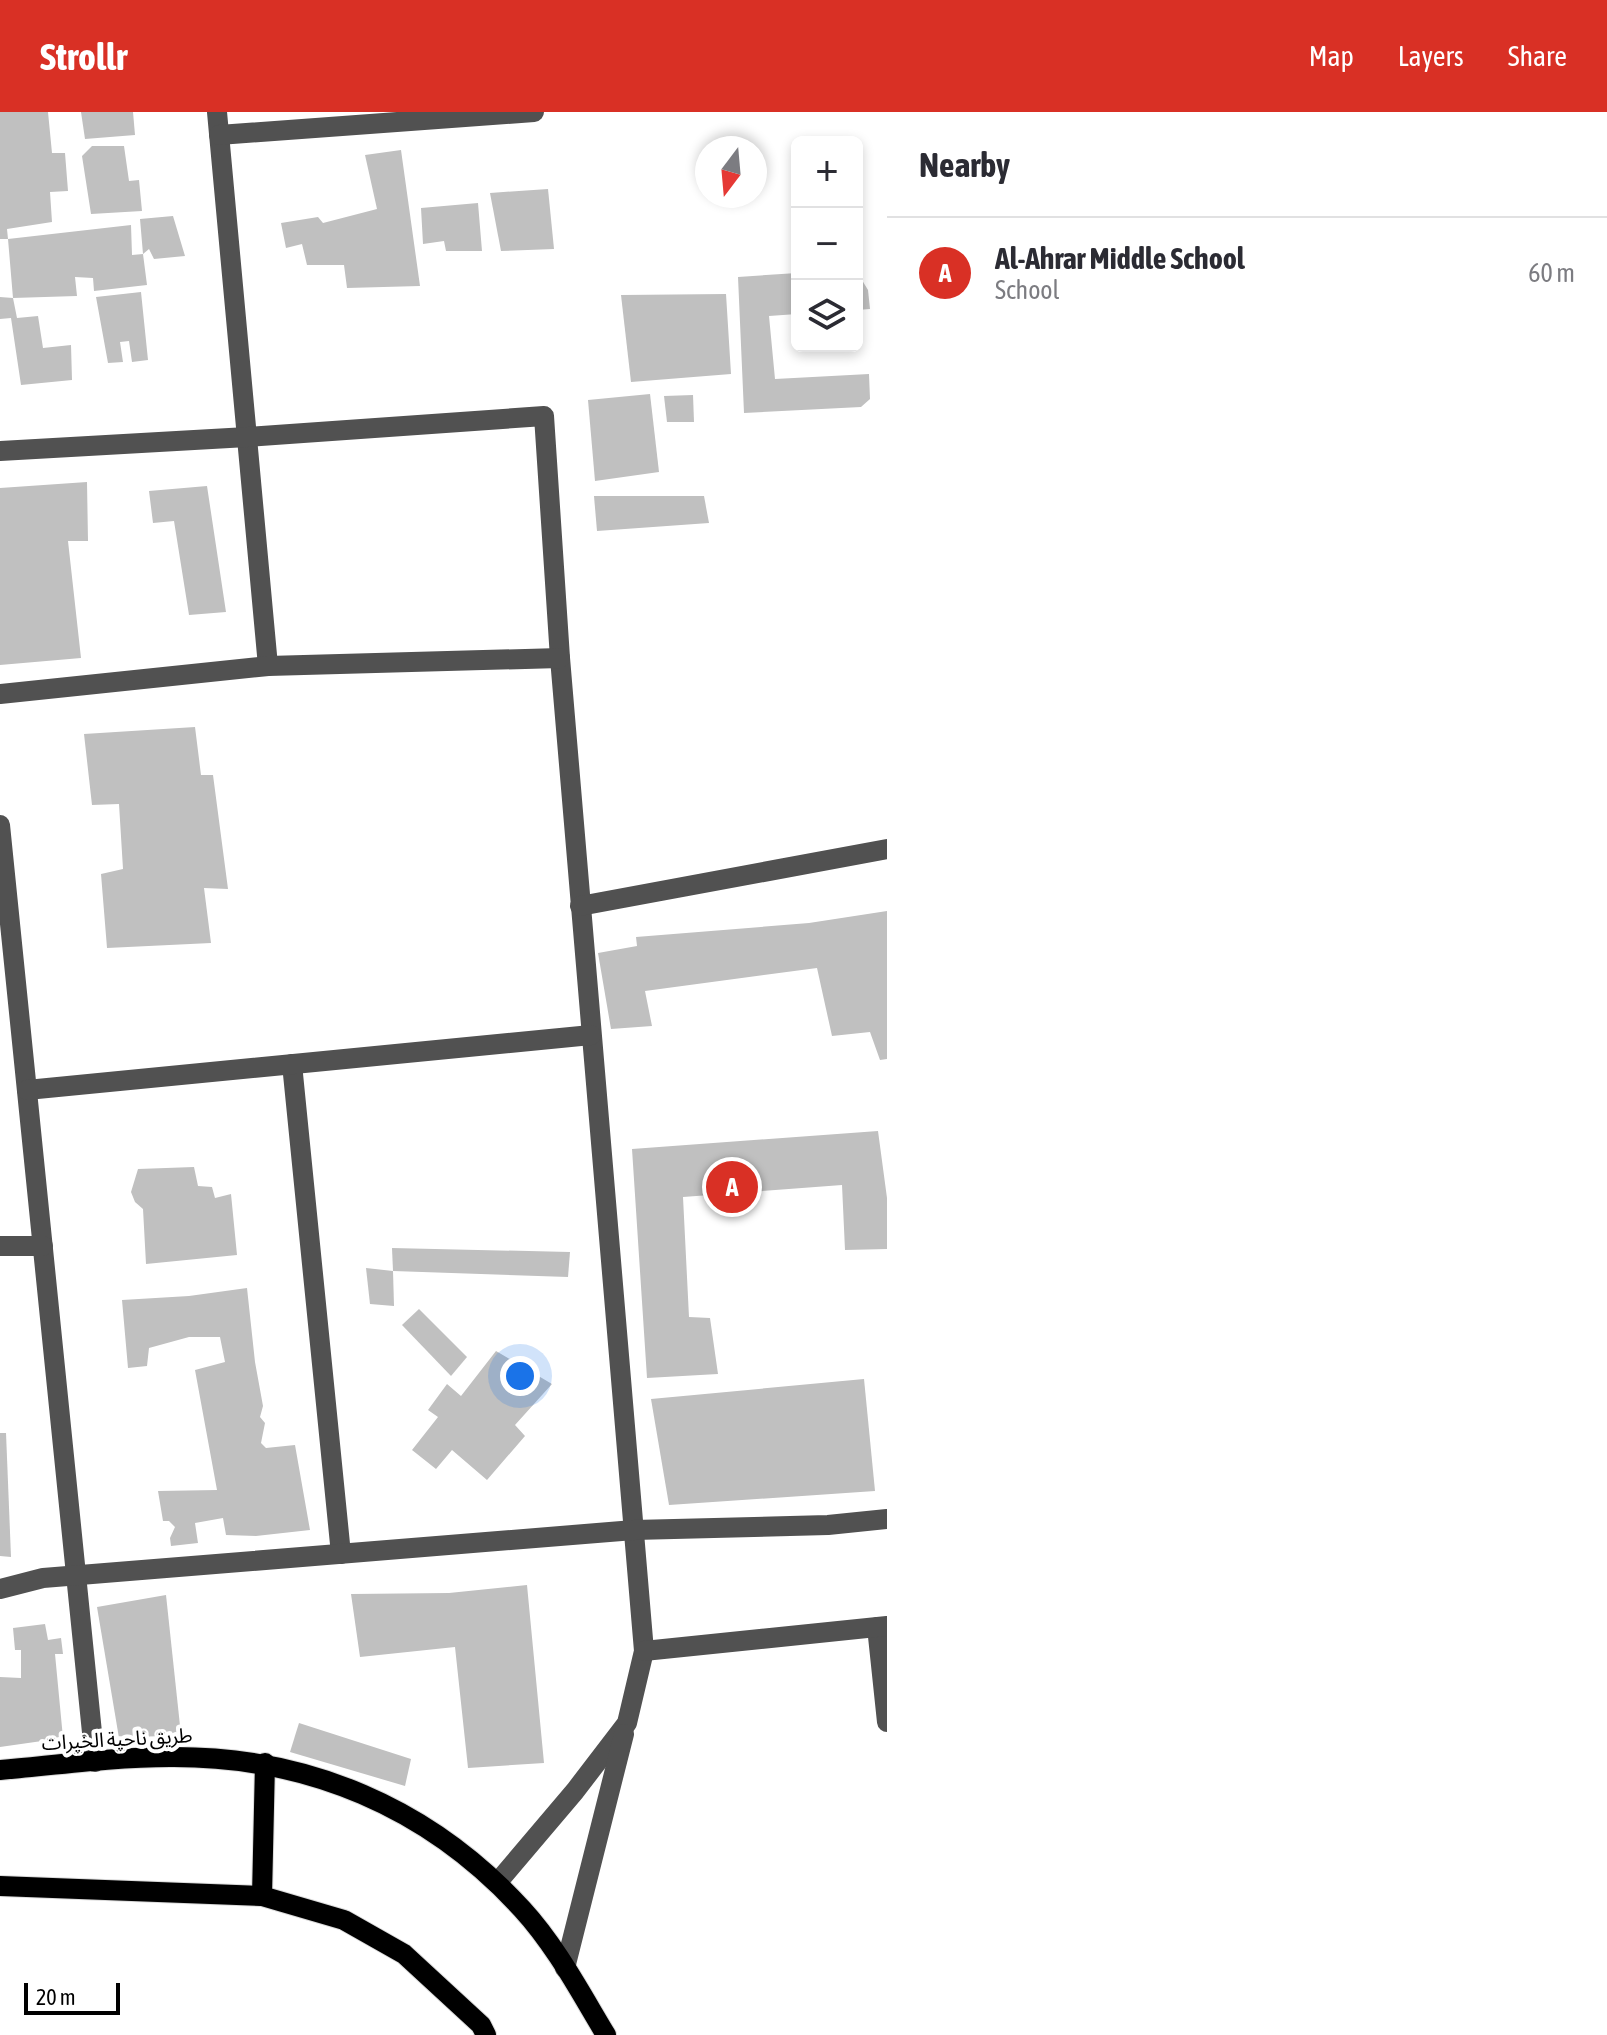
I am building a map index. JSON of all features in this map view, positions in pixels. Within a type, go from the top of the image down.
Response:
[{"type":"main road","name":"طريق ناحية الخيرات","points":[[0,1770],[170,1757],[265,1763],[337,1784],[406,1815],[448,1843],[497,1883],[523,1910],[565,1968],[606,2035]]},
{"type":"main road","points":[[262,1896],[265,1763]]},
{"type":"main road","points":[[0,1886],[262,1896],[344,1920],[404,1954],[481,2025],[486,2035]]},
{"type":"street","points":[[217,112],[268,666]]},
{"type":"street","points":[[219,135],[534,112]]},
{"type":"street","points":[[0,451],[544,416],[580,906],[644,1651],[565,1968]]},
{"type":"street","points":[[0,694],[268,666],[560,658]]},
{"type":"street","points":[[0,825],[5,926],[27,1090],[95,1762]]},
{"type":"street","points":[[580,906],[887,849]]},
{"type":"street","points":[[27,1090],[591,1035]]},
{"type":"street","points":[[292,1064],[341,1554]]},
{"type":"street","points":[[0,1246],[43,1246]]},
{"type":"street","points":[[0,1589],[43,1578],[634,1530],[828,1525],[887,1519]]},
{"type":"street","points":[[644,1651],[882,1626],[887,1722]]},
{"type":"street","points":[[497,1883],[575,1791],[627,1723]]},
{"type":"building","points":[[0,112],[48,112],[52,153],[65,153],[68,191],[50,192],[52,222],[7,229],[8,239],[0,239]]},
{"type":"building","points":[[81,112],[133,112],[135,135],[85,139]]},
{"type":"building","points":[[92,146],[124,146],[129,181],[139,180],[142,211],[91,214],[82,156]]},
{"type":"building","points":[[401,150],[420,286],[347,288],[344,265],[307,265],[302,244],[286,248],[281,223],[318,217],[323,223],[377,209],[365,155]]},
{"type":"building","points":[[548,189],[554,249],[501,251],[490,193]]},
{"type":"building","points":[[478,203],[482,251],[446,251],[444,241],[423,244],[421,208]]},
{"type":"building","points":[[173,216],[185,256],[154,259],[149,249],[143,254],[140,219]]},
{"type":"building","points":[[131,225],[132,255],[143,254],[147,285],[94,291],[93,278],[75,277],[77,296],[13,298],[8,239]]},
{"type":"building","points":[[791,273],[791,314],[769,316],[775,379],[869,374],[870,399],[861,407],[744,413],[738,277]]},
{"type":"building","points":[[863,282],[868,290],[870,309],[863,310]]},
{"type":"building","points":[[141,292],[148,360],[132,362],[129,341],[120,342],[123,362],[108,363],[96,297]]},
{"type":"building","points":[[726,294],[731,374],[631,382],[621,295]]},
{"type":"building","points":[[0,297],[13,298],[17,318],[38,316],[43,348],[71,345],[72,380],[21,385],[11,318],[0,319]]},
{"type":"building","points":[[650,394],[659,472],[595,481],[588,400]]},
{"type":"building","points":[[693,395],[694,422],[667,422],[664,396]]},
{"type":"building","points":[[87,482],[88,541],[68,541],[81,658],[0,665],[0,488]]},
{"type":"building","points":[[207,486],[226,612],[189,615],[174,521],[153,523],[149,491]]},
{"type":"building","points":[[594,496],[704,496],[709,523],[597,531]]},
{"type":"building","points":[[195,727],[201,775],[213,775],[228,889],[204,888],[211,943],[107,948],[101,874],[123,869],[119,804],[92,805],[84,734]]},
{"type":"building","points":[[887,911],[887,1059],[880,1060],[870,1032],[832,1036],[817,968],[645,991],[652,1026],[611,1029],[598,953],[637,946],[636,937],[809,923]]},
{"type":"building","points":[[878,1131],[887,1198],[887,1249],[845,1250],[842,1185],[683,1197],[689,1317],[710,1318],[718,1374],[647,1378],[632,1149]]},
{"type":"building","points":[[194,1167],[198,1186],[212,1187],[215,1198],[231,1194],[237,1255],[146,1264],[143,1209],[135,1202],[131,1192],[138,1169]]},
{"type":"building","points":[[392,1248],[570,1252],[568,1277],[393,1271]]},
{"type":"building","points":[[366,1268],[393,1271],[394,1306],[370,1304]]},
{"type":"building","points":[[247,1288],[263,1406],[260,1417],[265,1423],[261,1443],[266,1448],[295,1445],[310,1530],[256,1536],[226,1535],[223,1518],[195,1523],[198,1543],[171,1546],[170,1538],[175,1527],[169,1521],[163,1521],[158,1491],[217,1490],[195,1370],[225,1362],[220,1337],[189,1337],[149,1348],[147,1366],[128,1368],[122,1300],[189,1296]]},
{"type":"building","points":[[419,1309],[467,1357],[451,1376],[402,1325]]},
{"type":"building","points":[[496,1351],[552,1384],[515,1425],[525,1436],[487,1480],[452,1450],[436,1469],[412,1450],[438,1417],[428,1410],[447,1384],[461,1396]]},
{"type":"building","points":[[864,1379],[875,1491],[669,1505],[651,1399]]},
{"type":"building","points":[[0,1433],[6,1433],[11,1557],[0,1556]]},
{"type":"building","points":[[527,1585],[544,1763],[468,1768],[455,1647],[360,1657],[351,1594],[449,1593]]},
{"type":"building","points":[[166,1595],[181,1735],[119,1738],[97,1607]]},
{"type":"building","points":[[45,1624],[48,1640],[61,1638],[63,1654],[55,1654],[63,1738],[0,1747],[0,1677],[21,1678],[21,1650],[15,1650],[13,1628]]},
{"type":"building","points":[[299,1723],[411,1759],[405,1786],[290,1752]]},
{"type":"place","name":"Al-Ahrar Middle School","points":[[732,1187]]}]
